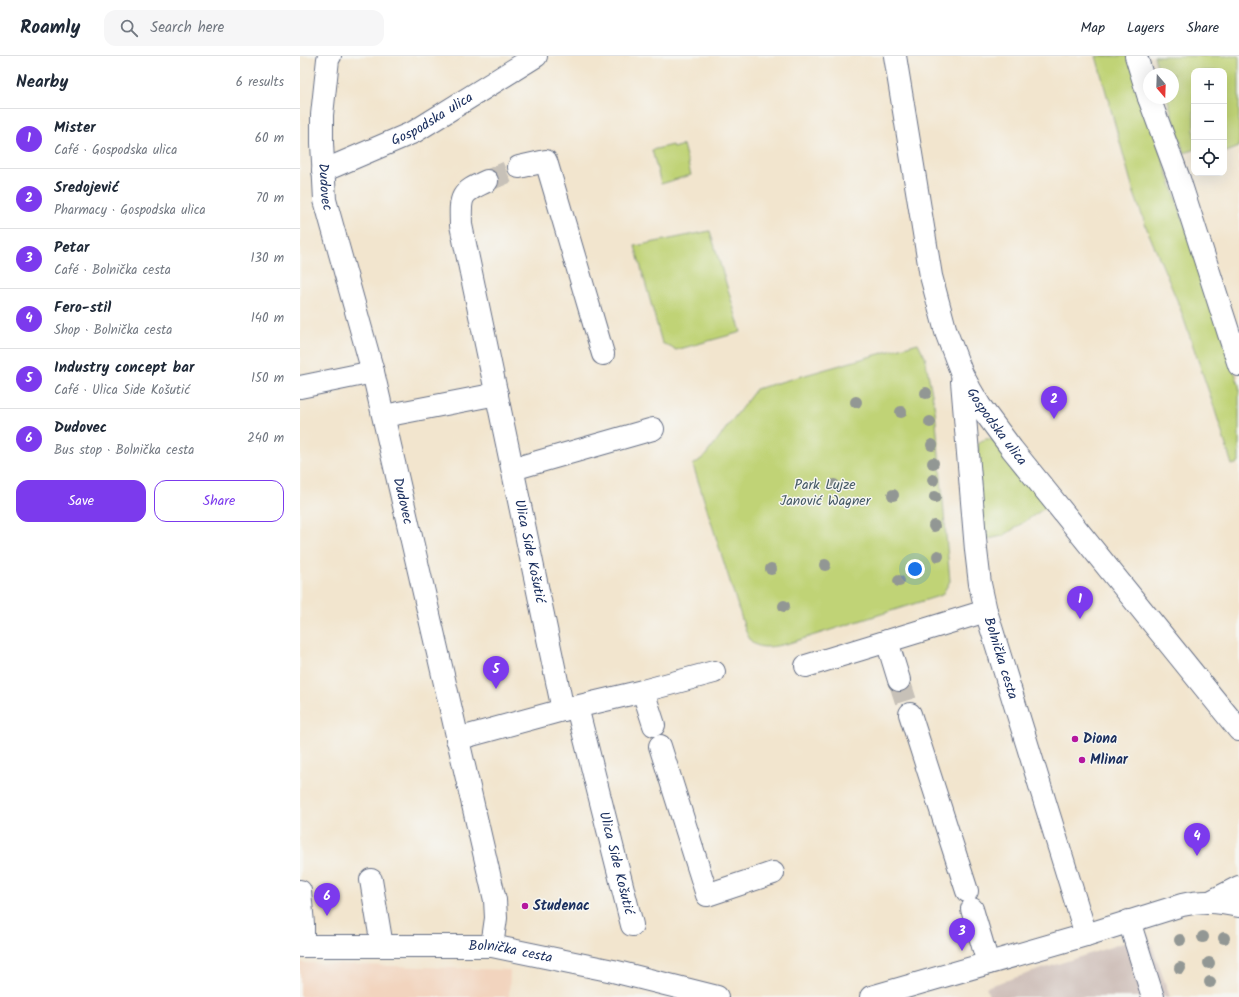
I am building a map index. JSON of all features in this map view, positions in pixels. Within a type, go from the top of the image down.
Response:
[{"type":"street","name":"Gospodska ulica","points":[[323,171],[414,132],[536,56]]},
{"type":"street","name":"Gospodska ulica","points":[[895,56],[931,276],[946,332],[962,374],[980,406],[1012,449],[1239,730]]},
{"type":"street","points":[[1136,56],[1143,79]]},
{"type":"street","name":"Dudovec","points":[[326,57],[322,115],[325,200],[384,416],[495,900],[496,918],[492,946]]},
{"type":"street","points":[[1151,104],[1179,179],[1239,365]]},
{"type":"street","points":[[519,167],[546,161],[603,354]]},
{"type":"street","name":"Ulica Side Košutić","points":[[487,181],[465,192],[460,203],[461,225],[513,469],[570,708],[632,925]]},
{"type":"street","points":[[300,387],[373,372]]},
{"type":"street","name":"Bolnička cesta","points":[[962,374],[980,584],[986,611],[1086,935]]},
{"type":"street","points":[[384,416],[497,394]]},
{"type":"street","points":[[513,469],[653,429]]},
{"type":"street","points":[[806,666],[986,611]]},
{"type":"street","points":[[886,642],[899,680]]},
{"type":"street","points":[[458,739],[570,708],[643,692],[714,672]]},
{"type":"street","points":[[643,692],[654,725]]},
{"type":"street","points":[[910,714],[970,900],[988,963]]},
{"type":"street","points":[[660,746],[707,895],[773,873]]},
{"type":"street","points":[[371,880],[382,946]]},
{"type":"street","points":[[1212,901],[1239,887]]},
{"type":"street","points":[[300,891],[303,924],[302,946]]},
{"type":"street","points":[[871,997],[1086,935],[1182,905],[1212,901],[1239,906]]},
{"type":"street","points":[[1129,922],[1153,997]]},
{"type":"street","name":"Bolnička cesta","points":[[302,946],[492,946],[613,971],[717,997]]},
{"type":"shaded area","points":[[1148,935],[1170,997],[989,997],[986,987]]},
{"type":"shaded area","points":[[300,963],[510,970],[509,997],[300,997]]},
{"type":"green space","points":[[1096,56],[1128,56],[1239,385],[1239,463],[1232,465],[1179,305],[1147,229],[1134,193]]},
{"type":"green space","points":[[1154,56],[1239,56],[1239,147],[1227,152],[1227,68],[1191,68],[1191,151],[1184,153],[1169,104],[1179,104],[1179,68],[1157,68]]},
{"type":"green space","points":[[672,145],[673,148],[683,145],[691,175],[661,184],[652,150]]},
{"type":"green space","points":[[710,231],[741,332],[676,350],[662,343],[635,246]]},
{"type":"green space","name":"Park Lujze Janović Wagner","points":[[918,343],[925,357],[935,410],[950,581],[942,595],[786,644],[769,647],[756,645],[751,641],[746,632],[693,465],[705,456],[756,389]]},
{"type":"green space","points":[[986,439],[994,441],[1048,506],[1003,536],[983,540],[978,445],[981,441]]},
{"type":"tunnel","points":[[487,181],[519,167]]},
{"type":"tunnel","points":[[899,680],[910,714]]},
{"type":"place","name":"Sredojević","points":[[1054,419]]},
{"type":"place","name":"Mister","points":[[1080,619]]},
{"type":"place","name":"Industry concept bar","points":[[496,689]]},
{"type":"place","name":"Diona","points":[[1075,739]]},
{"type":"place","name":"Mlinar","points":[[1082,760]]},
{"type":"place","name":"Fero-stil","points":[[1197,856]]},
{"type":"place","name":"Studenac","points":[[525,906]]},
{"type":"place","name":"Dudovec","points":[[327,916]]},
{"type":"place","name":"Petar","points":[[962,951]]}]
